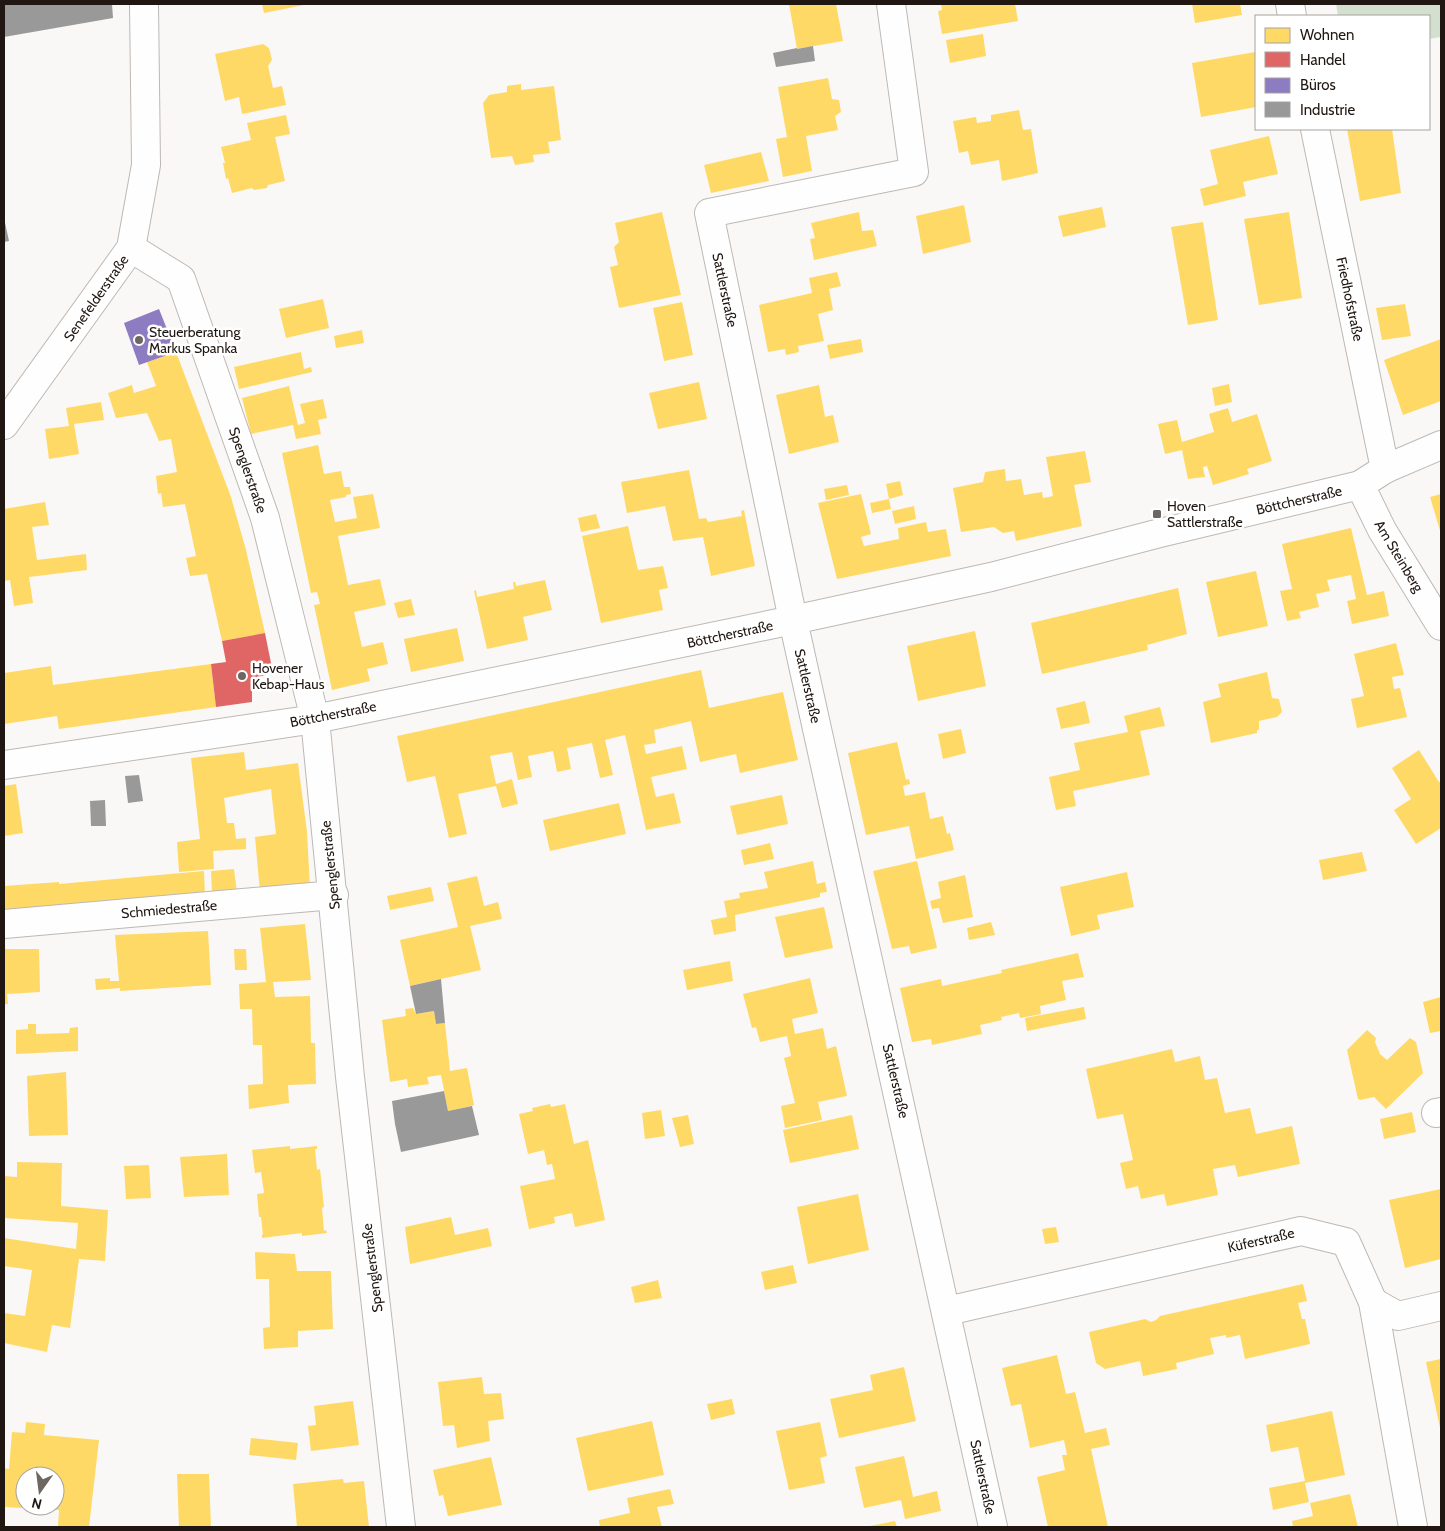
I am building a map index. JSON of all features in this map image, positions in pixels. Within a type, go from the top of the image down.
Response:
[{"type":"street","name":"Senefelderstraße","points":[[4,425],[131,248],[146,165],[144,4]]},
{"type":"street","name":"Sattlerstraße","points":[[891,4],[914,172],[709,213],[793,620],[947,1311],[993,1527]]},
{"type":"street","name":"Friedhofstraße","points":[[1316,130],[1385,469]]},
{"type":"street","name":"Spenglerstraße","points":[[131,248],[181,279],[266,518],[316,719],[350,1077],[401,1527]]},
{"type":"street","name":"Böttcherstraße","points":[[4,765],[316,719],[991,577],[1160,533],[1360,485],[1385,469],[1441,445]]},
{"type":"street","name":"Am Steinberg","points":[[1360,485],[1382,530],[1441,626]]},
{"type":"street","name":"Schmiedestraße","points":[[4,924],[334,895]]},
{"type":"street","name":"Küferstraße","points":[[947,1311],[1301,1231],[1346,1242],[1373,1302],[1413,1527]]},
{"type":"street","points":[[1373,1302],[1398,1316],[1441,1306]]},
{"type":"green space","points":[[1336,4],[1441,4],[1441,37],[1430,39],[1430,15],[1338,15]]},
{"type":"building: Wohnen","points":[[262,4],[304,4],[304,5],[264,13]]},
{"type":"building: Wohnen","points":[[789,4],[836,4],[843,41],[797,49]]},
{"type":"building: Wohnen","points":[[941,4],[1015,4],[1018,21],[942,34],[938,11],[942,10]]},
{"type":"building: Wohnen","points":[[1192,4],[1240,4],[1242,15],[1195,23]]},
{"type":"building: Wohnen","points":[[983,34],[986,56],[950,63],[946,40]]},
{"type":"building: Wohnen","points":[[263,44],[269,48],[272,60],[268,66],[273,88],[282,86],[286,105],[242,114],[239,97],[225,101],[215,54]]},
{"type":"building: Wohnen","points":[[1255,52],[1255,107],[1201,117],[1192,63]]},
{"type":"building: Wohnen","points":[[828,78],[832,99],[839,100],[841,112],[835,116],[838,130],[806,136],[812,171],[783,177],[776,139],[787,137],[778,87]]},
{"type":"building: Wohnen","points":[[521,84],[521,90],[554,86],[561,140],[548,142],[550,153],[533,155],[534,162],[515,165],[512,156],[491,158],[483,103],[489,95],[507,92],[507,86]]},
{"type":"building: Wohnen","points":[[1019,110],[1023,130],[1031,129],[1038,173],[1002,181],[999,160],[971,165],[968,151],[959,153],[953,121],[976,117],[977,123],[991,121],[991,115]]},
{"type":"building: Wohnen","points":[[286,115],[290,134],[275,137],[285,181],[268,185],[267,188],[254,190],[252,188],[232,193],[228,178],[226,179],[221,147],[251,140],[247,123]]},
{"type":"building: Wohnen","points":[[1347,130],[1392,130],[1401,193],[1360,201]]},
{"type":"building: Wohnen","points":[[1269,136],[1278,174],[1243,182],[1246,196],[1204,206],[1200,189],[1218,184],[1210,150]]},
{"type":"building: Wohnen","points":[[761,152],[769,181],[711,193],[704,165]]},
{"type":"building: Wohnen","points":[[964,205],[971,242],[923,254],[916,216]]},
{"type":"building: Wohnen","points":[[1102,207],[1106,227],[1063,237],[1058,216]]},
{"type":"building: Wohnen","points":[[662,212],[681,295],[619,308],[610,267],[618,265],[614,247],[619,242],[615,223]]},
{"type":"building: Wohnen","points":[[859,212],[862,231],[873,230],[877,246],[814,260],[810,239],[815,238],[811,223]]},
{"type":"building: Wohnen","points":[[1289,212],[1302,298],[1259,305],[1244,219]]},
{"type":"building: Wohnen","points":[[1203,222],[1218,320],[1188,325],[1171,227]]},
{"type":"building: Wohnen","points":[[837,272],[841,286],[829,289],[833,310],[818,314],[824,341],[798,346],[799,352],[786,355],[785,349],[768,352],[759,305],[812,293],[809,278]]},
{"type":"building: Wohnen","points":[[323,299],[329,328],[286,338],[279,309]]},
{"type":"building: Wohnen","points":[[682,302],[693,355],[664,361],[653,308]]},
{"type":"building: Wohnen","points":[[1405,304],[1411,336],[1382,340],[1376,308]]},
{"type":"building: Wohnen","points":[[362,330],[364,343],[336,348],[334,336]]},
{"type":"building: Wohnen","points":[[861,339],[863,352],[830,359],[827,345]]},
{"type":"building: Wohnen","points":[[1441,339],[1441,401],[1403,415],[1384,360]]},
{"type":"building: Wohnen","points":[[176,352],[231,497],[246,550],[265,633],[222,641],[207,574],[190,576],[186,558],[196,556],[185,504],[163,507],[161,493],[158,494],[156,476],[177,472],[171,439],[159,441],[147,413],[116,418],[108,393],[132,385],[134,393],[156,386],[147,362]]},
{"type":"building: Wohnen","points":[[301,352],[304,369],[311,367],[312,372],[239,389],[234,367]]},
{"type":"building: Wohnen","points":[[699,382],[707,419],[658,429],[649,393]]},
{"type":"building: Wohnen","points":[[1229,384],[1232,402],[1215,406],[1212,388]]},
{"type":"building: Wohnen","points":[[819,385],[825,417],[833,415],[839,442],[789,454],[776,395]]},
{"type":"building: Wohnen","points":[[289,386],[298,425],[305,423],[300,404],[323,399],[327,418],[318,420],[321,434],[296,439],[293,425],[251,434],[242,398]]},
{"type":"building: Wohnen","points":[[101,402],[104,420],[74,424],[79,454],[49,459],[45,429],[69,426],[66,408]]},
{"type":"building: Wohnen","points":[[1228,408],[1232,422],[1257,414],[1272,461],[1247,469],[1249,474],[1213,485],[1207,466],[1203,467],[1205,477],[1188,479],[1182,450],[1165,454],[1158,424],[1177,420],[1182,442],[1214,432],[1209,414]]},
{"type":"building: Wohnen","points":[[318,445],[324,474],[341,471],[344,487],[350,487],[351,494],[346,495],[346,497],[330,500],[335,522],[357,518],[353,497],[373,494],[380,528],[338,536],[348,585],[380,579],[386,605],[354,612],[362,647],[383,642],[388,664],[367,669],[370,681],[332,690],[314,605],[320,604],[317,592],[311,593],[282,453]]},
{"type":"building: Wohnen","points":[[1085,451],[1091,482],[1074,485],[1082,526],[1016,541],[1014,531],[1003,533],[994,527],[961,532],[953,488],[983,482],[985,472],[1005,469],[1006,481],[1021,479],[1024,495],[1042,492],[1043,498],[1053,496],[1046,457]]},
{"type":"building: Wohnen","points":[[689,470],[699,519],[706,518],[708,522],[742,516],[741,511],[744,510],[755,566],[711,576],[703,537],[673,541],[665,506],[627,513],[621,482]]},
{"type":"building: Wohnen","points":[[900,481],[903,495],[889,499],[886,484]]},
{"type":"building: Wohnen","points":[[847,485],[849,495],[826,500],[824,489]]},
{"type":"building: Wohnen","points":[[861,494],[871,534],[861,537],[864,546],[899,539],[898,528],[926,522],[928,532],[946,529],[951,556],[837,579],[818,503]]},
{"type":"building: Wohnen","points":[[1441,494],[1441,534],[1430,497]]},
{"type":"building: Wohnen","points":[[889,499],[891,509],[872,513],[870,503]]},
{"type":"building: Wohnen","points":[[45,502],[49,525],[32,527],[37,560],[86,554],[87,570],[29,577],[33,603],[14,606],[10,580],[4,581],[4,509]]},
{"type":"building: Wohnen","points":[[914,506],[916,519],[895,524],[892,511]]},
{"type":"building: Wohnen","points":[[596,514],[600,528],[581,532],[578,518]]},
{"type":"building: Wohnen","points":[[628,526],[638,570],[663,566],[668,588],[659,590],[663,610],[601,623],[582,536]]},
{"type":"building: Wohnen","points":[[1351,528],[1367,595],[1384,591],[1389,616],[1352,624],[1347,601],[1356,599],[1351,575],[1327,580],[1330,591],[1316,594],[1319,607],[1299,612],[1301,618],[1287,621],[1280,591],[1292,589],[1282,544]]},
{"type":"building: Wohnen","points":[[1256,571],[1268,626],[1218,637],[1206,582]]},
{"type":"building: Wohnen","points":[[545,580],[552,610],[523,617],[528,640],[487,649],[474,591],[476,590],[477,597],[514,589],[513,582],[515,582],[516,586]]},
{"type":"building: Wohnen","points":[[1178,588],[1187,634],[1147,645],[1148,650],[1042,674],[1031,623]]},
{"type":"building: Wohnen","points":[[411,599],[415,615],[398,618],[394,603]]},
{"type":"building: Wohnen","points":[[457,628],[464,661],[411,672],[404,639]]},
{"type":"building: Wohnen","points":[[975,631],[986,686],[918,701],[907,646]]},
{"type":"building: Wohnen","points":[[1396,643],[1404,675],[1392,677],[1394,689],[1400,688],[1407,717],[1357,728],[1351,699],[1364,696],[1354,654]]},
{"type":"building: Wohnen","points":[[211,664],[216,707],[59,729],[57,716],[4,724],[4,673],[51,666],[53,685]]},
{"type":"building: Wohnen","points":[[701,670],[709,708],[783,692],[798,760],[740,773],[736,754],[700,762],[691,721],[654,730],[656,743],[644,745],[646,754],[682,746],[687,769],[651,777],[656,797],[674,793],[681,823],[646,830],[625,735],[605,740],[613,775],[600,778],[592,743],[567,748],[571,769],[557,772],[553,751],[528,756],[532,777],[518,780],[512,752],[490,756],[496,784],[512,779],[518,804],[502,808],[496,786],[458,794],[467,834],[449,838],[435,776],[407,782],[397,736]]},
{"type":"building: Wohnen","points":[[1267,672],[1272,698],[1279,699],[1282,712],[1277,717],[1259,721],[1257,733],[1211,743],[1203,702],[1221,697],[1218,684]]},
{"type":"building: Wohnen","points":[[1085,701],[1090,723],[1061,729],[1056,708]]},
{"type":"building: Wohnen","points":[[1160,707],[1165,726],[1140,731],[1150,775],[1073,791],[1076,806],[1056,810],[1049,777],[1080,770],[1074,743],[1128,732],[1124,716]]},
{"type":"building: Wohnen","points":[[961,729],[966,753],[943,759],[938,734]]},
{"type":"building: Wohnen","points":[[897,742],[906,780],[909,779],[910,784],[903,786],[905,796],[925,792],[930,819],[943,816],[947,834],[950,833],[954,850],[916,859],[909,826],[866,835],[848,753]]},
{"type":"building: Wohnen","points":[[1419,750],[1439,782],[1441,781],[1441,828],[1416,844],[1394,810],[1411,799],[1392,768]]},
{"type":"building: Wohnen","points":[[244,752],[246,770],[298,763],[307,832],[310,888],[260,892],[255,837],[276,834],[271,789],[224,798],[227,823],[234,823],[236,839],[246,838],[246,849],[213,851],[214,869],[179,872],[177,842],[200,839],[191,758]]},
{"type":"building: Wohnen","points":[[16,784],[23,833],[4,836],[4,786]]},
{"type":"building: Wohnen","points":[[782,795],[788,824],[737,835],[730,806]]},
{"type":"building: Wohnen","points":[[619,803],[626,834],[550,851],[543,820]]},
{"type":"building: Wohnen","points":[[770,843],[774,859],[744,865],[741,850]]},
{"type":"building: Wohnen","points":[[1362,852],[1367,871],[1323,880],[1319,860]]},
{"type":"building: Wohnen","points":[[813,861],[817,884],[825,882],[827,892],[820,893],[820,897],[735,915],[736,931],[714,935],[711,920],[727,917],[724,901],[740,898],[739,893],[768,888],[764,872]]},
{"type":"building: Wohnen","points":[[917,861],[937,948],[911,954],[909,946],[892,949],[873,871]]},
{"type":"building: Wohnen","points":[[234,869],[237,893],[212,895],[211,871]]},
{"type":"building: Wohnen","points":[[204,871],[205,896],[4,915],[4,886],[59,882],[59,884]]},
{"type":"building: Wohnen","points":[[1127,872],[1134,907],[1097,915],[1100,929],[1071,936],[1060,887]]},
{"type":"building: Wohnen","points":[[965,875],[973,917],[943,923],[939,908],[932,909],[930,901],[941,898],[938,882]]},
{"type":"building: Wohnen","points":[[477,876],[484,906],[498,902],[502,919],[470,926],[481,970],[410,986],[400,940],[458,927],[447,883]]},
{"type":"building: Wohnen","points":[[431,887],[434,901],[390,910],[387,896]]},
{"type":"building: Wohnen","points":[[824,907],[833,948],[785,958],[775,917]]},
{"type":"building: Wohnen","points":[[991,922],[995,935],[969,940],[967,928]]},
{"type":"building: Wohnen","points":[[305,924],[311,980],[273,982],[275,997],[310,996],[311,1043],[315,1043],[316,1084],[288,1085],[289,1103],[249,1109],[248,1085],[263,1084],[262,1045],[253,1045],[252,1009],[240,1009],[239,984],[266,982],[260,928]]},
{"type":"building: Wohnen","points":[[208,931],[211,985],[120,991],[120,988],[96,990],[95,979],[110,978],[110,981],[119,981],[115,935]]},
{"type":"building: Wohnen","points":[[4,949],[39,949],[40,992],[7,994],[8,1004],[4,1004]]},
{"type":"building: Wohnen","points":[[234,949],[246,949],[247,970],[235,970]]},
{"type":"building: Wohnen","points":[[1078,953],[1084,977],[1062,981],[1066,1000],[1040,1006],[1041,1014],[1020,1018],[1019,1013],[1001,1017],[1002,1020],[980,1025],[982,1034],[932,1045],[931,1039],[912,1042],[900,988],[941,979],[942,986],[1002,973],[1001,970]]},
{"type":"building: Wohnen","points":[[730,961],[733,981],[687,990],[683,970]]},
{"type":"building: Wohnen","points":[[810,978],[818,1013],[792,1019],[795,1034],[823,1028],[827,1049],[836,1046],[847,1096],[818,1102],[822,1120],[785,1128],[781,1106],[795,1103],[784,1058],[791,1056],[787,1036],[760,1042],[756,1027],[752,1028],[743,994]]},
{"type":"building: Wohnen","points":[[1441,997],[1441,1031],[1430,1033],[1423,1002]]},
{"type":"building: Wohnen","points":[[1084,1007],[1086,1019],[1027,1031],[1025,1018]]},
{"type":"building: Wohnen","points":[[413,1008],[416,1014],[434,1011],[436,1024],[445,1023],[450,1071],[467,1068],[474,1105],[448,1111],[441,1075],[427,1077],[429,1084],[408,1087],[407,1079],[390,1082],[382,1020],[406,1016],[405,1009]]},
{"type":"building: Wohnen","points":[[28,1024],[36,1024],[36,1034],[69,1033],[70,1028],[78,1027],[78,1051],[16,1054],[16,1030],[28,1029]]},
{"type":"building: Wohnen","points":[[1367,1030],[1376,1038],[1375,1042],[1380,1054],[1387,1060],[1410,1038],[1416,1042],[1423,1073],[1386,1109],[1374,1097],[1358,1099],[1347,1050]]},
{"type":"building: Wohnen","points":[[1172,1049],[1175,1062],[1200,1056],[1205,1080],[1217,1078],[1225,1113],[1250,1108],[1256,1134],[1292,1126],[1300,1164],[1238,1177],[1235,1165],[1213,1169],[1218,1195],[1167,1206],[1164,1194],[1141,1199],[1138,1186],[1126,1189],[1120,1163],[1133,1160],[1123,1114],[1097,1119],[1086,1069]]},
{"type":"building: Wohnen","points":[[66,1072],[68,1135],[29,1136],[27,1076]]},
{"type":"building: Wohnen","points":[[550,1104],[551,1107],[565,1104],[574,1144],[588,1140],[605,1220],[575,1227],[572,1213],[554,1217],[555,1223],[529,1229],[520,1186],[555,1179],[552,1164],[547,1165],[544,1150],[528,1154],[519,1114],[533,1111],[532,1108]]},
{"type":"building: Wohnen","points":[[661,1110],[665,1136],[645,1139],[642,1113]]},
{"type":"building: Wohnen","points":[[1412,1112],[1416,1132],[1384,1139],[1380,1119]]},
{"type":"building: Wohnen","points":[[688,1115],[694,1144],[680,1147],[672,1118]]},
{"type":"building: Wohnen","points":[[852,1115],[859,1149],[790,1163],[783,1130]]},
{"type":"building: Wohnen","points":[[290,1146],[290,1149],[317,1146],[317,1149],[315,1149],[317,1170],[320,1169],[324,1207],[322,1208],[324,1231],[326,1230],[327,1233],[302,1236],[302,1233],[262,1238],[257,1194],[264,1193],[261,1172],[255,1173],[252,1150]]},
{"type":"building: Wohnen","points":[[227,1154],[229,1195],[184,1197],[180,1157]]},
{"type":"building: Wohnen","points":[[17,1162],[62,1163],[61,1206],[108,1210],[105,1261],[79,1259],[70,1328],[52,1325],[47,1352],[4,1343],[4,1313],[25,1316],[32,1270],[4,1266],[4,1238],[76,1249],[78,1223],[4,1218],[4,1176],[17,1177]]},
{"type":"building: Wohnen","points":[[149,1165],[151,1198],[126,1199],[124,1166]]},
{"type":"building: Wohnen","points":[[1441,1189],[1441,1259],[1405,1268],[1389,1200]]},
{"type":"building: Wohnen","points":[[858,1194],[869,1250],[808,1264],[797,1207]]},
{"type":"building: Wohnen","points":[[451,1217],[455,1235],[488,1228],[492,1246],[410,1264],[405,1227]]},
{"type":"building: Wohnen","points":[[1056,1227],[1059,1242],[1045,1244],[1042,1229]]},
{"type":"building: Wohnen","points":[[255,1252],[295,1254],[297,1271],[331,1271],[333,1329],[298,1331],[298,1347],[264,1349],[263,1328],[270,1327],[269,1279],[256,1279]]},
{"type":"building: Wohnen","points":[[793,1265],[797,1283],[765,1290],[761,1272]]},
{"type":"building: Wohnen","points":[[658,1280],[662,1298],[635,1303],[631,1287]]},
{"type":"building: Wohnen","points":[[1303,1284],[1307,1301],[1298,1303],[1302,1319],[1305,1319],[1310,1344],[1245,1359],[1240,1335],[1226,1338],[1226,1335],[1210,1338],[1214,1354],[1176,1363],[1177,1369],[1143,1376],[1140,1361],[1105,1369],[1096,1363],[1089,1332],[1145,1319],[1151,1322],[1160,1316]]},
{"type":"building: Wohnen","points":[[1057,1355],[1066,1394],[1075,1392],[1085,1433],[1106,1428],[1110,1445],[1091,1449],[1108,1527],[1048,1527],[1037,1477],[1065,1470],[1062,1455],[1067,1455],[1064,1440],[1030,1448],[1021,1404],[1011,1406],[1002,1368]]},
{"type":"building: Wohnen","points":[[1441,1359],[1441,1428],[1440,1428],[1426,1362]]},
{"type":"building: Wohnen","points":[[904,1367],[916,1421],[839,1438],[830,1399],[873,1390],[870,1375]]},
{"type":"building: Wohnen","points":[[482,1377],[484,1394],[501,1393],[504,1419],[488,1421],[490,1441],[457,1448],[454,1425],[443,1426],[438,1382]]},
{"type":"building: Wohnen","points":[[732,1399],[735,1414],[711,1420],[707,1404]]},
{"type":"building: Wohnen","points":[[353,1401],[359,1445],[311,1451],[308,1426],[316,1425],[314,1406]]},
{"type":"building: Wohnen","points":[[1332,1411],[1345,1475],[1305,1483],[1309,1502],[1273,1510],[1269,1488],[1305,1481],[1298,1447],[1271,1452],[1266,1425]]},
{"type":"building: Wohnen","points":[[652,1421],[664,1475],[588,1491],[576,1438]]},
{"type":"building: Wohnen","points":[[26,1422],[45,1424],[44,1435],[99,1440],[89,1527],[58,1526],[59,1516],[65,1516],[65,1466],[15,1466],[15,1508],[4,1507],[4,1468],[9,1469],[12,1432],[25,1433]]},
{"type":"building: Wohnen","points":[[820,1422],[827,1456],[820,1458],[825,1483],[789,1490],[776,1431]]},
{"type":"building: Wohnen","points":[[251,1438],[298,1443],[296,1460],[249,1455]]},
{"type":"building: Wohnen","points":[[904,1456],[913,1497],[937,1491],[941,1511],[905,1519],[901,1500],[864,1508],[855,1467]]},
{"type":"building: Wohnen","points":[[491,1457],[502,1505],[448,1516],[443,1495],[439,1496],[433,1470]]},
{"type":"building: Wohnen","points":[[177,1474],[209,1474],[211,1527],[179,1527]]},
{"type":"building: Wohnen","points":[[343,1479],[344,1483],[364,1481],[369,1527],[297,1527],[293,1484]]},
{"type":"building: Wohnen","points":[[670,1489],[674,1504],[657,1507],[662,1527],[600,1527],[599,1520],[630,1513],[627,1498]]},
{"type":"building: Wohnen","points":[[1350,1494],[1358,1527],[1293,1527],[1292,1521],[1313,1516],[1310,1503]]},
{"type":"building: Wohnen","points":[[895,1521],[897,1527],[870,1527],[870,1526]]},
{"type":"building: Handel","points":[[265,633],[273,673],[258,677],[255,681],[256,684],[252,687],[252,702],[216,707],[211,664],[226,662],[222,641]]},
{"type":"building: Büros","points":[[159,309],[176,352],[139,365],[124,323]]},
{"type":"building: Industrie","points":[[4,4],[112,4],[113,18],[4,37]]},
{"type":"building: Industrie","points":[[813,46],[815,61],[776,67],[773,53]]},
{"type":"building: Industrie","points":[[4,218],[9,241],[4,242]]},
{"type":"building: Industrie","points":[[139,775],[143,801],[128,803],[125,776]]},
{"type":"building: Industrie","points":[[105,800],[106,826],[91,826],[90,801]]},
{"type":"building: Industrie","points":[[441,979],[445,1023],[436,1024],[434,1011],[416,1014],[410,986]]},
{"type":"building: Industrie","points":[[444,1091],[448,1111],[472,1106],[479,1135],[401,1152],[392,1101]]},
{"type":"place","name":"Steuerberatung Markus Spanka","points":[[139,340]]},
{"type":"place","name":"Hoven Sattlerstraße","points":[[1157,514]]},
{"type":"place","name":"Hovener Kebap-Haus","points":[[242,676]]}]
